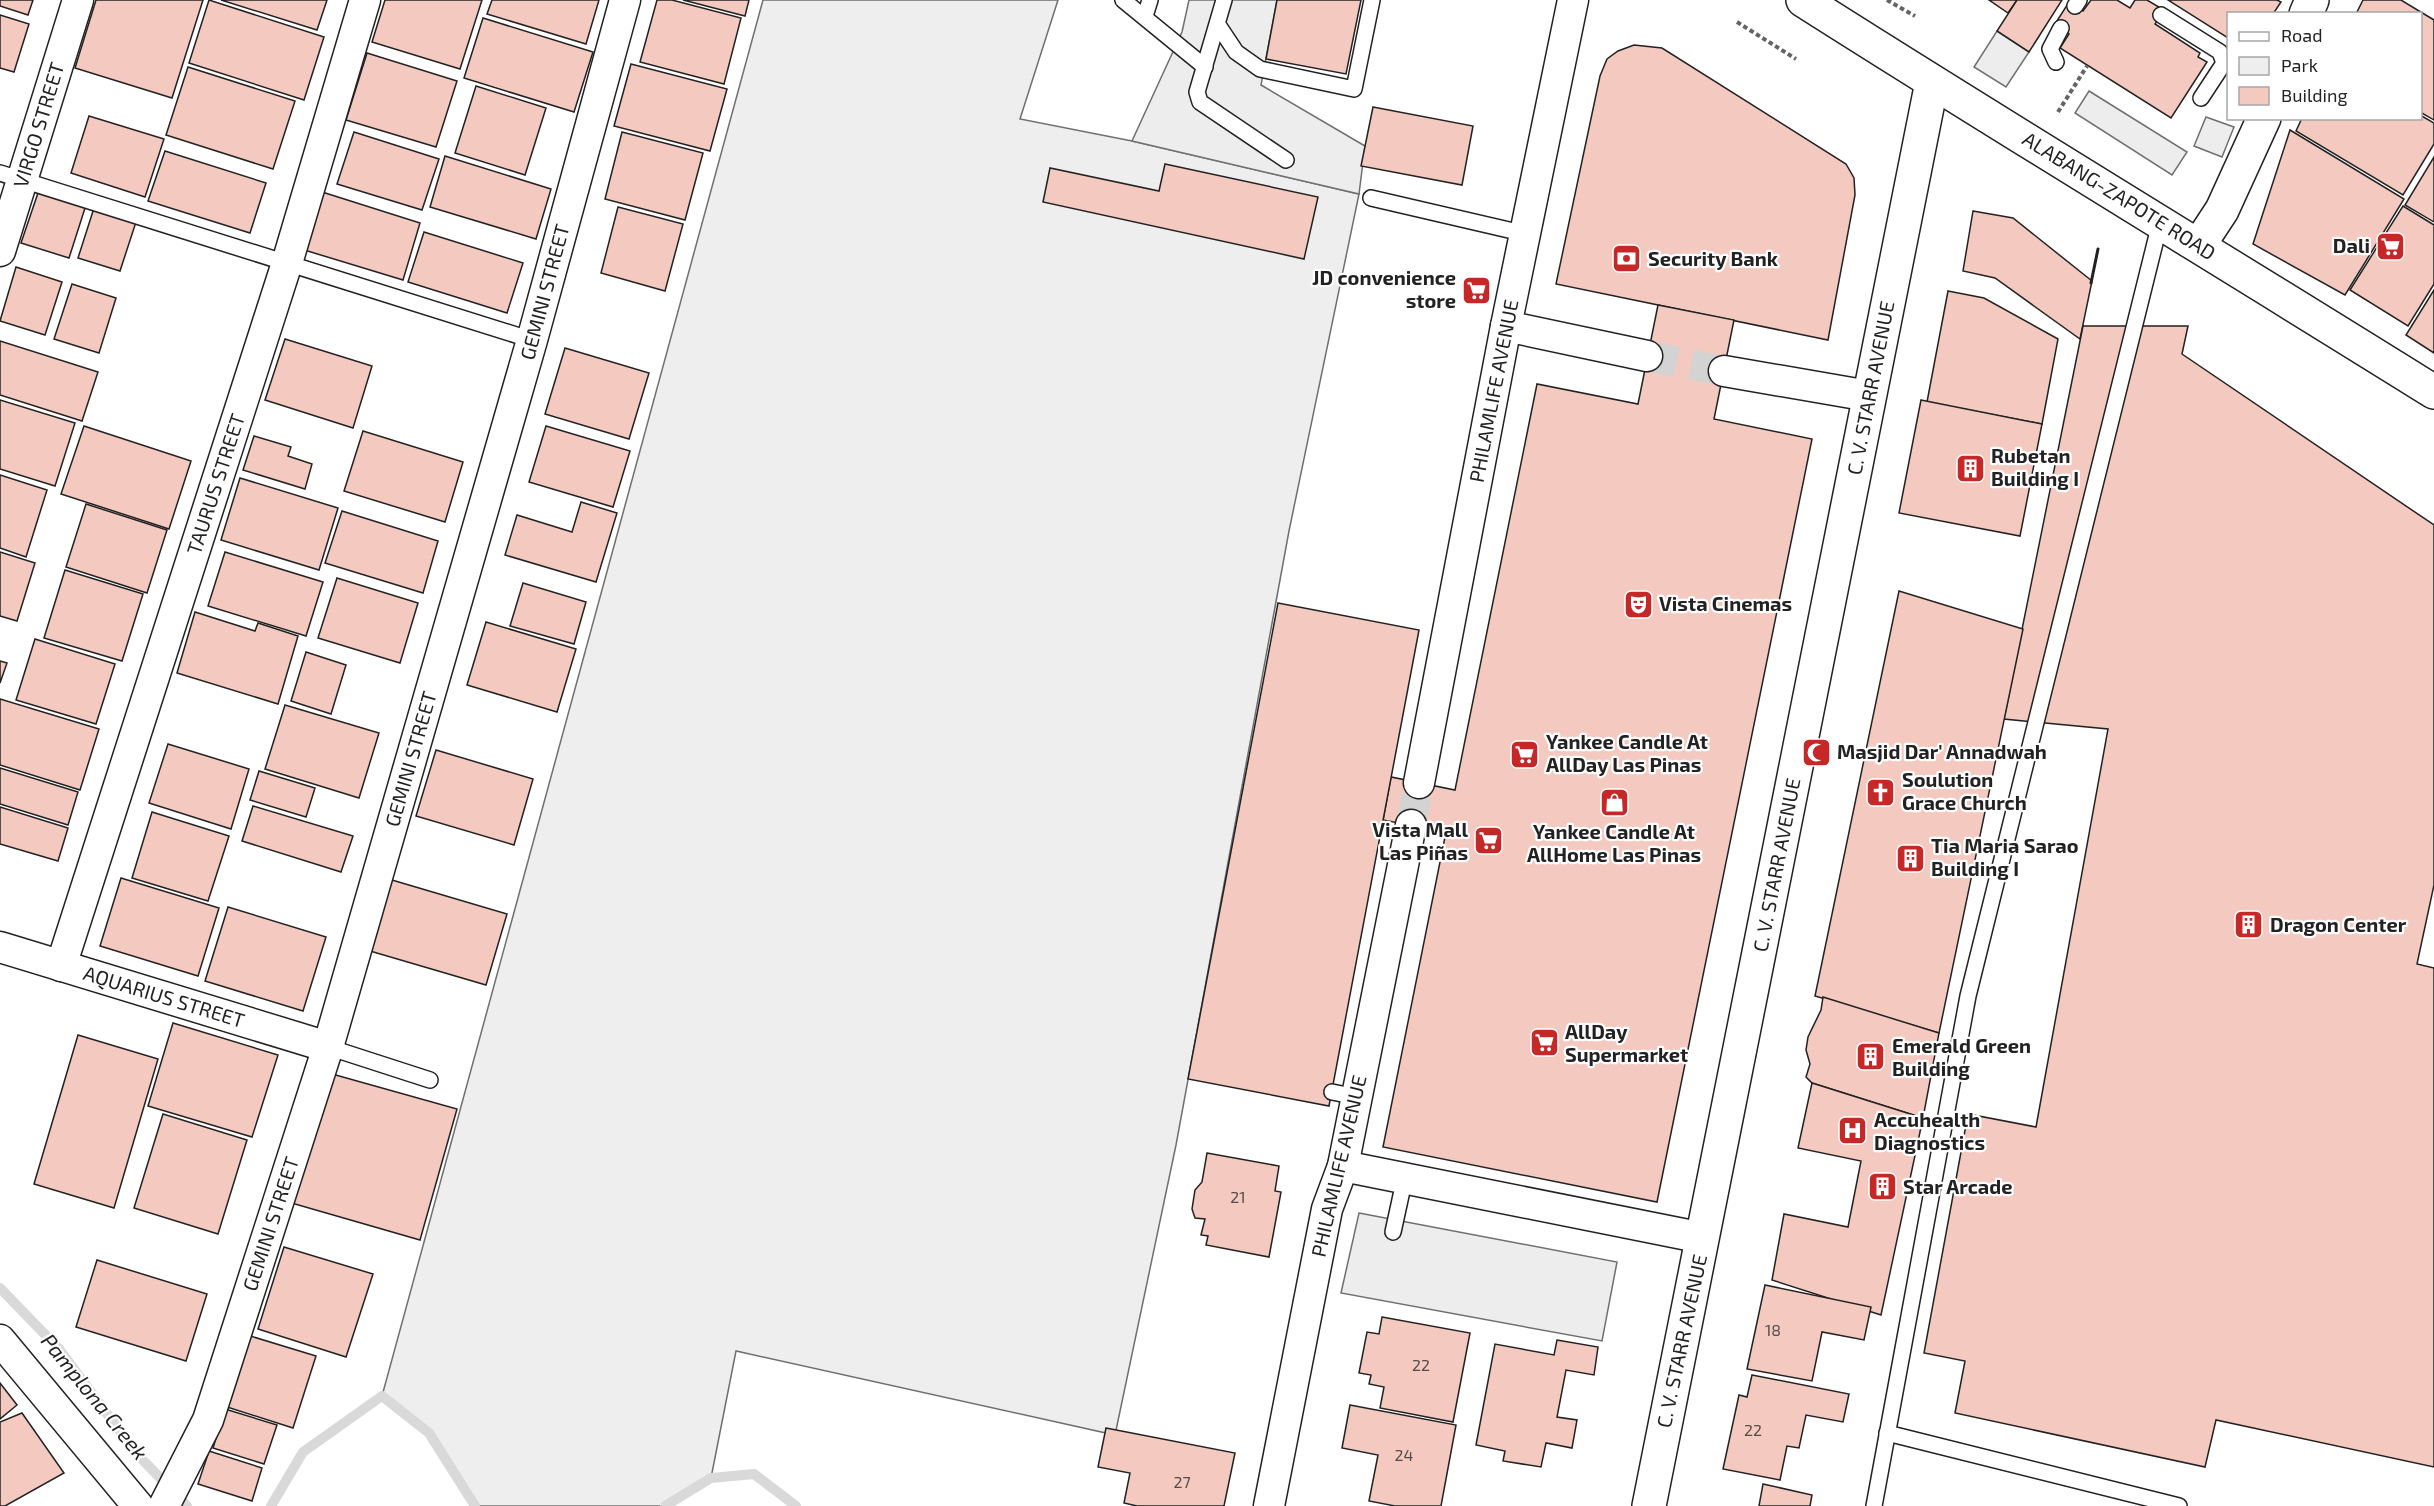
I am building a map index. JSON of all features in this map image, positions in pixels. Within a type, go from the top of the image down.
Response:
[{"type":"main road","name":"ALABANG-ZAPOTE ROAD","points":[[1803,0],[2434,392]]},
{"type":"main road","name":"C. V. STARR AVENUE","points":[[1649,1506],[1932,82]]},
{"type":"main road","points":[[2199,245],[2223,210],[2263,120]]},
{"type":"street","name":"VIRGO STREET","points":[[0,251],[11,176],[78,0]]},
{"type":"street","name":"TAURUS STREET","points":[[61,966],[287,263],[365,0]]},
{"type":"street","name":"GEMINI STREET","points":[[156,1504],[185,1468],[208,1420],[328,1047],[532,340],[625,0]]},
{"type":"street","name":"PHILAMLIFE AVENUE","points":[[1419,783],[1506,326],[1573,0]]},
{"type":"street","points":[[1506,326],[1647,356]]},
{"type":"street","points":[[1724,371],[1869,396]]},
{"type":"street","name":"PHILAMLIFE AVENUE","points":[[1269,1506],[1327,1209],[1343,1166],[1344,1094],[1411,825]]},
{"type":"street","name":"AQUARIUS STREET","points":[[0,947],[328,1047]]},
{"type":"street","points":[[1343,1166],[1703,1238]]},
{"type":"street","points":[[0,1340],[156,1504]]},
{"type":"lane","points":[[1123,0],[1146,16],[1205,67]]},
{"type":"lane","points":[[1146,16],[1150,0]]},
{"type":"lane","points":[[1224,0],[1197,92],[1200,102],[1286,160]]},
{"type":"lane","points":[[1218,25],[1236,52],[1260,69],[1354,90],[1372,0]]},
{"type":"lane","points":[[2161,15],[2220,52],[2223,57],[2224,63],[2201,98]]},
{"type":"lane","points":[[2056,62],[2050,49],[2061,28]]},
{"type":"lane","points":[[11,176],[532,340]]},
{"type":"lane","points":[[1371,198],[1526,234]]},
{"type":"lane","points":[[1874,1506],[1968,996],[2160,223]]},
{"type":"lane","points":[[328,1047],[430,1080]]},
{"type":"lane","points":[[1393,1232],[1405,1177]]},
{"type":"lane","points":[[1887,1433],[2179,1506]]},
{"type":"path","points":[[1887,0],[1915,16]]},
{"type":"path","points":[[1737,21],[1796,59]]},
{"type":"path","points":[[2058,112],[2087,66]]},
{"type":"green space","points":[[763,0],[1058,0],[1020,119],[1132,141],[1359,194],[1289,531],[1176,1145],[1115,1435],[736,1351],[711,1478],[665,1506],[475,1506],[429,1433],[382,1396]]},
{"type":"shaded area","points":[[1189,0],[1277,0],[1261,85],[1365,146],[1359,194],[1132,141],[1182,32]]},
{"type":"shaded area","points":[[1997,31],[2029,52],[2006,87],[1974,67]]},
{"type":"shaded area","points":[[2089,91],[2187,152],[2172,175],[2075,113]]},
{"type":"shaded area","points":[[2206,117],[2234,127],[2222,157],[2194,146]]},
{"type":"shaded area","points":[[1359,1213],[1617,1262],[1602,1341],[1341,1293]]},
{"type":"building","points":[[0,0],[33,0],[28,15],[0,6]]},
{"type":"building","points":[[96,0],[203,0],[172,98],[75,68]]},
{"type":"building","points":[[209,0],[324,37],[304,100],[189,63]]},
{"type":"building","points":[[221,0],[327,0],[317,30]]},
{"type":"building","points":[[385,0],[482,0],[460,69],[372,42]]},
{"type":"building","points":[[492,0],[599,0],[586,44],[487,14]]},
{"type":"building","points":[[657,0],[672,0],[741,18],[724,84],[640,62]]},
{"type":"building","points":[[683,0],[749,0],[745,16]]},
{"type":"building","points":[[1277,0],[1361,0],[1346,74],[1266,59]]},
{"type":"building","points":[[1989,0],[2017,0],[2008,13]]},
{"type":"building","points":[[2017,0],[2062,0],[2029,52],[1997,31]]},
{"type":"building","points":[[2091,0],[2117,0],[2130,8],[2135,0],[2147,0],[2164,10],[2155,24],[2200,53],[2198,57],[2207,62],[2171,118],[2060,48],[2069,34],[2055,24],[2069,2],[2083,11]]},
{"type":"building","points":[[2168,0],[2277,0],[2281,2],[2274,12],[2227,12],[2227,37]]},
{"type":"building","points":[[2363,0],[2401,0],[2421,12],[2357,12]]},
{"type":"building","points":[[2422,13],[2434,20],[2434,120],[2422,113]]},
{"type":"building","points":[[0,15],[29,24],[14,72],[0,68]]},
{"type":"building","points":[[483,18],[593,52],[574,112],[464,78]]},
{"type":"building","points":[[1634,45],[1662,48],[1846,164],[1854,178],[1855,195],[1828,340],[1556,284],[1600,76],[1607,59],[1618,51]]},
{"type":"building","points":[[367,53],[457,81],[436,147],[346,120]]},
{"type":"building","points":[[631,64],[727,89],[710,151],[614,126]]},
{"type":"building","points":[[188,67],[295,101],[273,169],[166,135]]},
{"type":"building","points":[[476,86],[546,108],[525,175],[455,153]]},
{"type":"building","points":[[1373,107],[1473,126],[1462,185],[1361,166]]},
{"type":"building","points":[[89,116],[164,139],[145,197],[71,173]]},
{"type":"building","points":[[2422,116],[2434,123],[2434,144],[2403,195],[2296,131],[2301,120],[2422,120]]},
{"type":"building","points":[[2290,130],[2404,199],[2345,295],[2253,244]]},
{"type":"building","points":[[354,132],[439,159],[422,210],[337,184]]},
{"type":"building","points":[[622,132],[703,153],[685,220],[605,199]]},
{"type":"building","points":[[165,151],[266,183],[250,233],[148,201]]},
{"type":"building","points":[[445,156],[551,189],[536,239],[430,207]]},
{"type":"building","points":[[2434,157],[2434,222],[2405,205]]},
{"type":"building","points":[[1165,164],[1318,197],[1304,259],[1043,202],[1050,168],[1159,191]]},
{"type":"building","points":[[39,190],[86,205],[69,258],[21,243]]},
{"type":"building","points":[[319,191],[420,223],[403,280],[301,249]]},
{"type":"building","points":[[2403,206],[2434,225],[2434,284],[2408,326],[2350,290]]},
{"type":"building","points":[[618,207],[683,224],[665,291],[601,273]]},
{"type":"building","points":[[94,208],[136,222],[120,271],[78,258]]},
{"type":"building","points":[[1973,211],[2013,218],[2092,281],[2080,339],[1995,278],[1963,271]]},
{"type":"building","points":[[424,232],[523,263],[507,313],[408,282]]},
{"type":"building","points":[[16,267],[62,282],[45,335],[0,321]]},
{"type":"building","points":[[72,284],[116,298],[99,353],[54,339]]},
{"type":"building","points":[[2434,290],[2434,353],[2406,335]]},
{"type":"building","points":[[1948,291],[1984,298],[2058,339],[2042,424],[1927,402]]},
{"type":"building","points":[[1658,305],[1734,320],[1714,419],[1812,439],[1657,1202],[1383,1147],[1446,832],[1383,820],[1391,777],[1455,790],[1537,384],[1638,404]]},
{"type":"building","name":"Dragon Center","points":[[2083,326],[2188,326],[2182,354],[2434,525],[2434,885],[2417,964],[2434,968],[2434,1467],[2216,1420],[2205,1467],[1955,1413],[1965,1361],[1924,1353],[1968,1114],[2036,1127],[2108,729],[2004,719]]},
{"type":"building","points":[[285,339],[372,366],[353,428],[265,400]]},
{"type":"building","points":[[0,341],[98,372],[82,421],[0,395]]},
{"type":"building","points":[[565,348],[649,373],[629,439],[545,414]]},
{"type":"building","points":[[0,400],[75,423],[55,486],[0,469]]},
{"type":"building","name":"Rubetan Building I","points":[[1921,400],[2042,424],[2020,536],[1899,513]]},
{"type":"building","points":[[84,426],[191,461],[169,529],[61,494]]},
{"type":"building","points":[[546,426],[630,451],[613,507],[529,482]]},
{"type":"building","points":[[363,431],[463,462],[445,522],[344,491]]},
{"type":"building","points":[[254,436],[291,447],[288,456],[312,464],[305,489],[243,470]]},
{"type":"building","points":[[0,475],[47,490],[26,557],[0,548]]},
{"type":"building","points":[[240,478],[338,508],[319,570],[221,540]]},
{"type":"building","points":[[581,502],[617,513],[596,582],[505,555],[517,515],[572,532]]},
{"type":"building","points":[[86,504],[167,530],[147,593],[66,567]]},
{"type":"building","points":[[342,511],[438,541],[423,593],[325,563]]},
{"type":"building","points":[[0,552],[35,563],[17,621],[0,616]]},
{"type":"building","points":[[225,552],[323,582],[306,636],[208,606]]},
{"type":"building","points":[[65,570],[143,594],[122,661],[44,638]]},
{"type":"building","points":[[337,578],[418,603],[400,663],[318,638]]},
{"type":"building","points":[[523,583],[586,602],[574,644],[510,626]]},
{"type":"building","name":"Tia Maria Sarao Building I","points":[[1899,591],[2023,629],[1939,1033],[1815,996]]},
{"type":"building","points":[[1278,603],[1419,630],[1329,1106],[1188,1079]]},
{"type":"building","points":[[195,612],[255,631],[258,623],[298,636],[278,704],[177,673]]},
{"type":"building","points":[[486,622],[576,649],[557,712],[467,685]]},
{"type":"building","points":[[35,639],[115,664],[96,724],[16,700]]},
{"type":"building","points":[[306,652],[346,665],[331,714],[291,701]]},
{"type":"building","points":[[0,661],[7,663],[0,683]]},
{"type":"building","points":[[0,699],[99,729],[80,790],[0,765]]},
{"type":"building","points":[[285,705],[379,733],[359,798],[265,769]]},
{"type":"building","points":[[168,744],[249,769],[231,829],[149,803]]},
{"type":"building","points":[[436,750],[533,779],[514,845],[416,816]]},
{"type":"building","points":[[0,768],[78,792],[68,825],[0,804]]},
{"type":"building","points":[[259,771],[315,788],[306,817],[250,800]]},
{"type":"building","points":[[253,806],[353,836],[341,872],[242,841]]},
{"type":"building","points":[[0,807],[68,828],[58,861],[0,844]]},
{"type":"building","points":[[152,812],[229,836],[208,901],[132,878]]},
{"type":"building","points":[[121,878],[219,908],[198,976],[100,946]]},
{"type":"building","points":[[392,880],[507,914],[486,985],[370,951]]},
{"type":"building","points":[[228,907],[326,937],[303,1011],[205,981]]},
{"type":"building","name":"Emerald Green Building","points":[[1823,997],[1939,1033],[1923,1118],[1812,1083],[1806,1077],[1810,1064],[1806,1050],[1808,1037],[1821,1010]]},
{"type":"building","points":[[173,1023],[278,1055],[252,1137],[148,1106]]},
{"type":"building","points":[[78,1035],[158,1059],[114,1208],[34,1184]]},
{"type":"building","points":[[325,1072],[457,1109],[420,1240],[288,1202]]},
{"type":"building","name":"Star Arcade","points":[[1812,1083],[1923,1118],[1881,1315],[1772,1280],[1784,1214],[1848,1227],[1861,1161],[1798,1148]]},
{"type":"building","points":[[163,1114],[247,1140],[218,1234],[134,1208]]},
{"type":"building","points":[[1207,1153],[1279,1166],[1275,1191],[1281,1192],[1269,1257],[1206,1245],[1208,1236],[1201,1235],[1205,1219],[1195,1218],[1192,1209],[1195,1190],[1202,1182]]},
{"type":"building","points":[[284,1247],[373,1274],[346,1357],[258,1329]]},
{"type":"building","points":[[97,1260],[207,1294],[186,1361],[76,1327]]},
{"type":"building","points":[[1765,1285],[1871,1307],[1864,1340],[1822,1332],[1812,1381],[1747,1369]]},
{"type":"building","points":[[1382,1317],[1470,1333],[1453,1422],[1380,1408],[1384,1387],[1369,1384],[1371,1375],[1359,1373],[1367,1332],[1379,1334]]},
{"type":"building","points":[[247,1335],[316,1356],[293,1428],[224,1406]]},
{"type":"building","points":[[1557,1340],[1598,1347],[1594,1375],[1566,1370],[1557,1417],[1577,1420],[1572,1448],[1546,1443],[1541,1467],[1503,1461],[1505,1451],[1476,1445],[1495,1344],[1554,1355]]},
{"type":"building","points":[[1752,1375],[1849,1394],[1843,1422],[1806,1415],[1799,1448],[1787,1446],[1780,1480],[1723,1469],[1739,1395],[1747,1397]]},
{"type":"building","points":[[0,1383],[17,1405],[0,1419]]},
{"type":"building","points":[[1350,1405],[1456,1425],[1441,1506],[1395,1506],[1369,1501],[1378,1455],[1342,1448]]},
{"type":"building","points":[[225,1409],[277,1425],[264,1464],[213,1448]]},
{"type":"building","points":[[22,1413],[64,1473],[5,1506],[0,1506],[0,1422]]},
{"type":"building","points":[[1106,1428],[1235,1453],[1224,1506],[1137,1506],[1124,1503],[1130,1473],[1098,1467]]},
{"type":"building","points":[[209,1451],[262,1468],[252,1501],[198,1484]]},
{"type":"building","points":[[1763,1484],[1812,1495],[1810,1506],[1759,1506]]},
{"type":"waterway","name":"Pamplona Creek","points":[[0,1288],[59,1349],[137,1454],[187,1506]]},
{"type":"waterway","name":"Pamplona Creek","points":[[271,1506],[303,1452],[382,1396],[429,1433],[475,1506]]},
{"type":"waterway","name":"Pamplona Creek","points":[[665,1506],[711,1478],[754,1474],[796,1506]]},
{"type":"tunnel","points":[[1647,356],[1724,371]]},
{"type":"tunnel","points":[[1411,825],[1419,783]]},
{"type":"wall","points":[[2091,283],[2098,249]]},
{"type":"place","name":"Dali","points":[[2391,246]]},
{"type":"place","name":"Security Bank","points":[[1627,259]]},
{"type":"place","name":"JD convenience store","points":[[1477,290]]},
{"type":"place","name":"Rubetan Building I","points":[[1970,468]]},
{"type":"place","name":"Vista Cinemas","points":[[1638,604]]},
{"type":"place","name":"Masjid Dar' Annadwah","points":[[1816,752]]},
{"type":"place","name":"Yankee Candle At AllDay Las Pinas","points":[[1525,754]]},
{"type":"place","name":"Soulution Grace Church","points":[[1881,792]]},
{"type":"place","name":"Yankee Candle At AllHome Las Pinas","points":[[1614,802]]},
{"type":"place","name":"Vista Mall Las Piñas","points":[[1489,841]]},
{"type":"place","name":"Tia Maria Sarao Building I","points":[[1910,858]]},
{"type":"place","name":"Dragon Center","points":[[2249,925]]},
{"type":"place","name":"AllDay Supermarket","points":[[1544,1043]]},
{"type":"place","name":"Emerald Green Building","points":[[1871,1057]]},
{"type":"place","name":"Accuhealth Diagnostics","points":[[1853,1131]]},
{"type":"place","name":"Star Arcade","points":[[1882,1187]]}]
